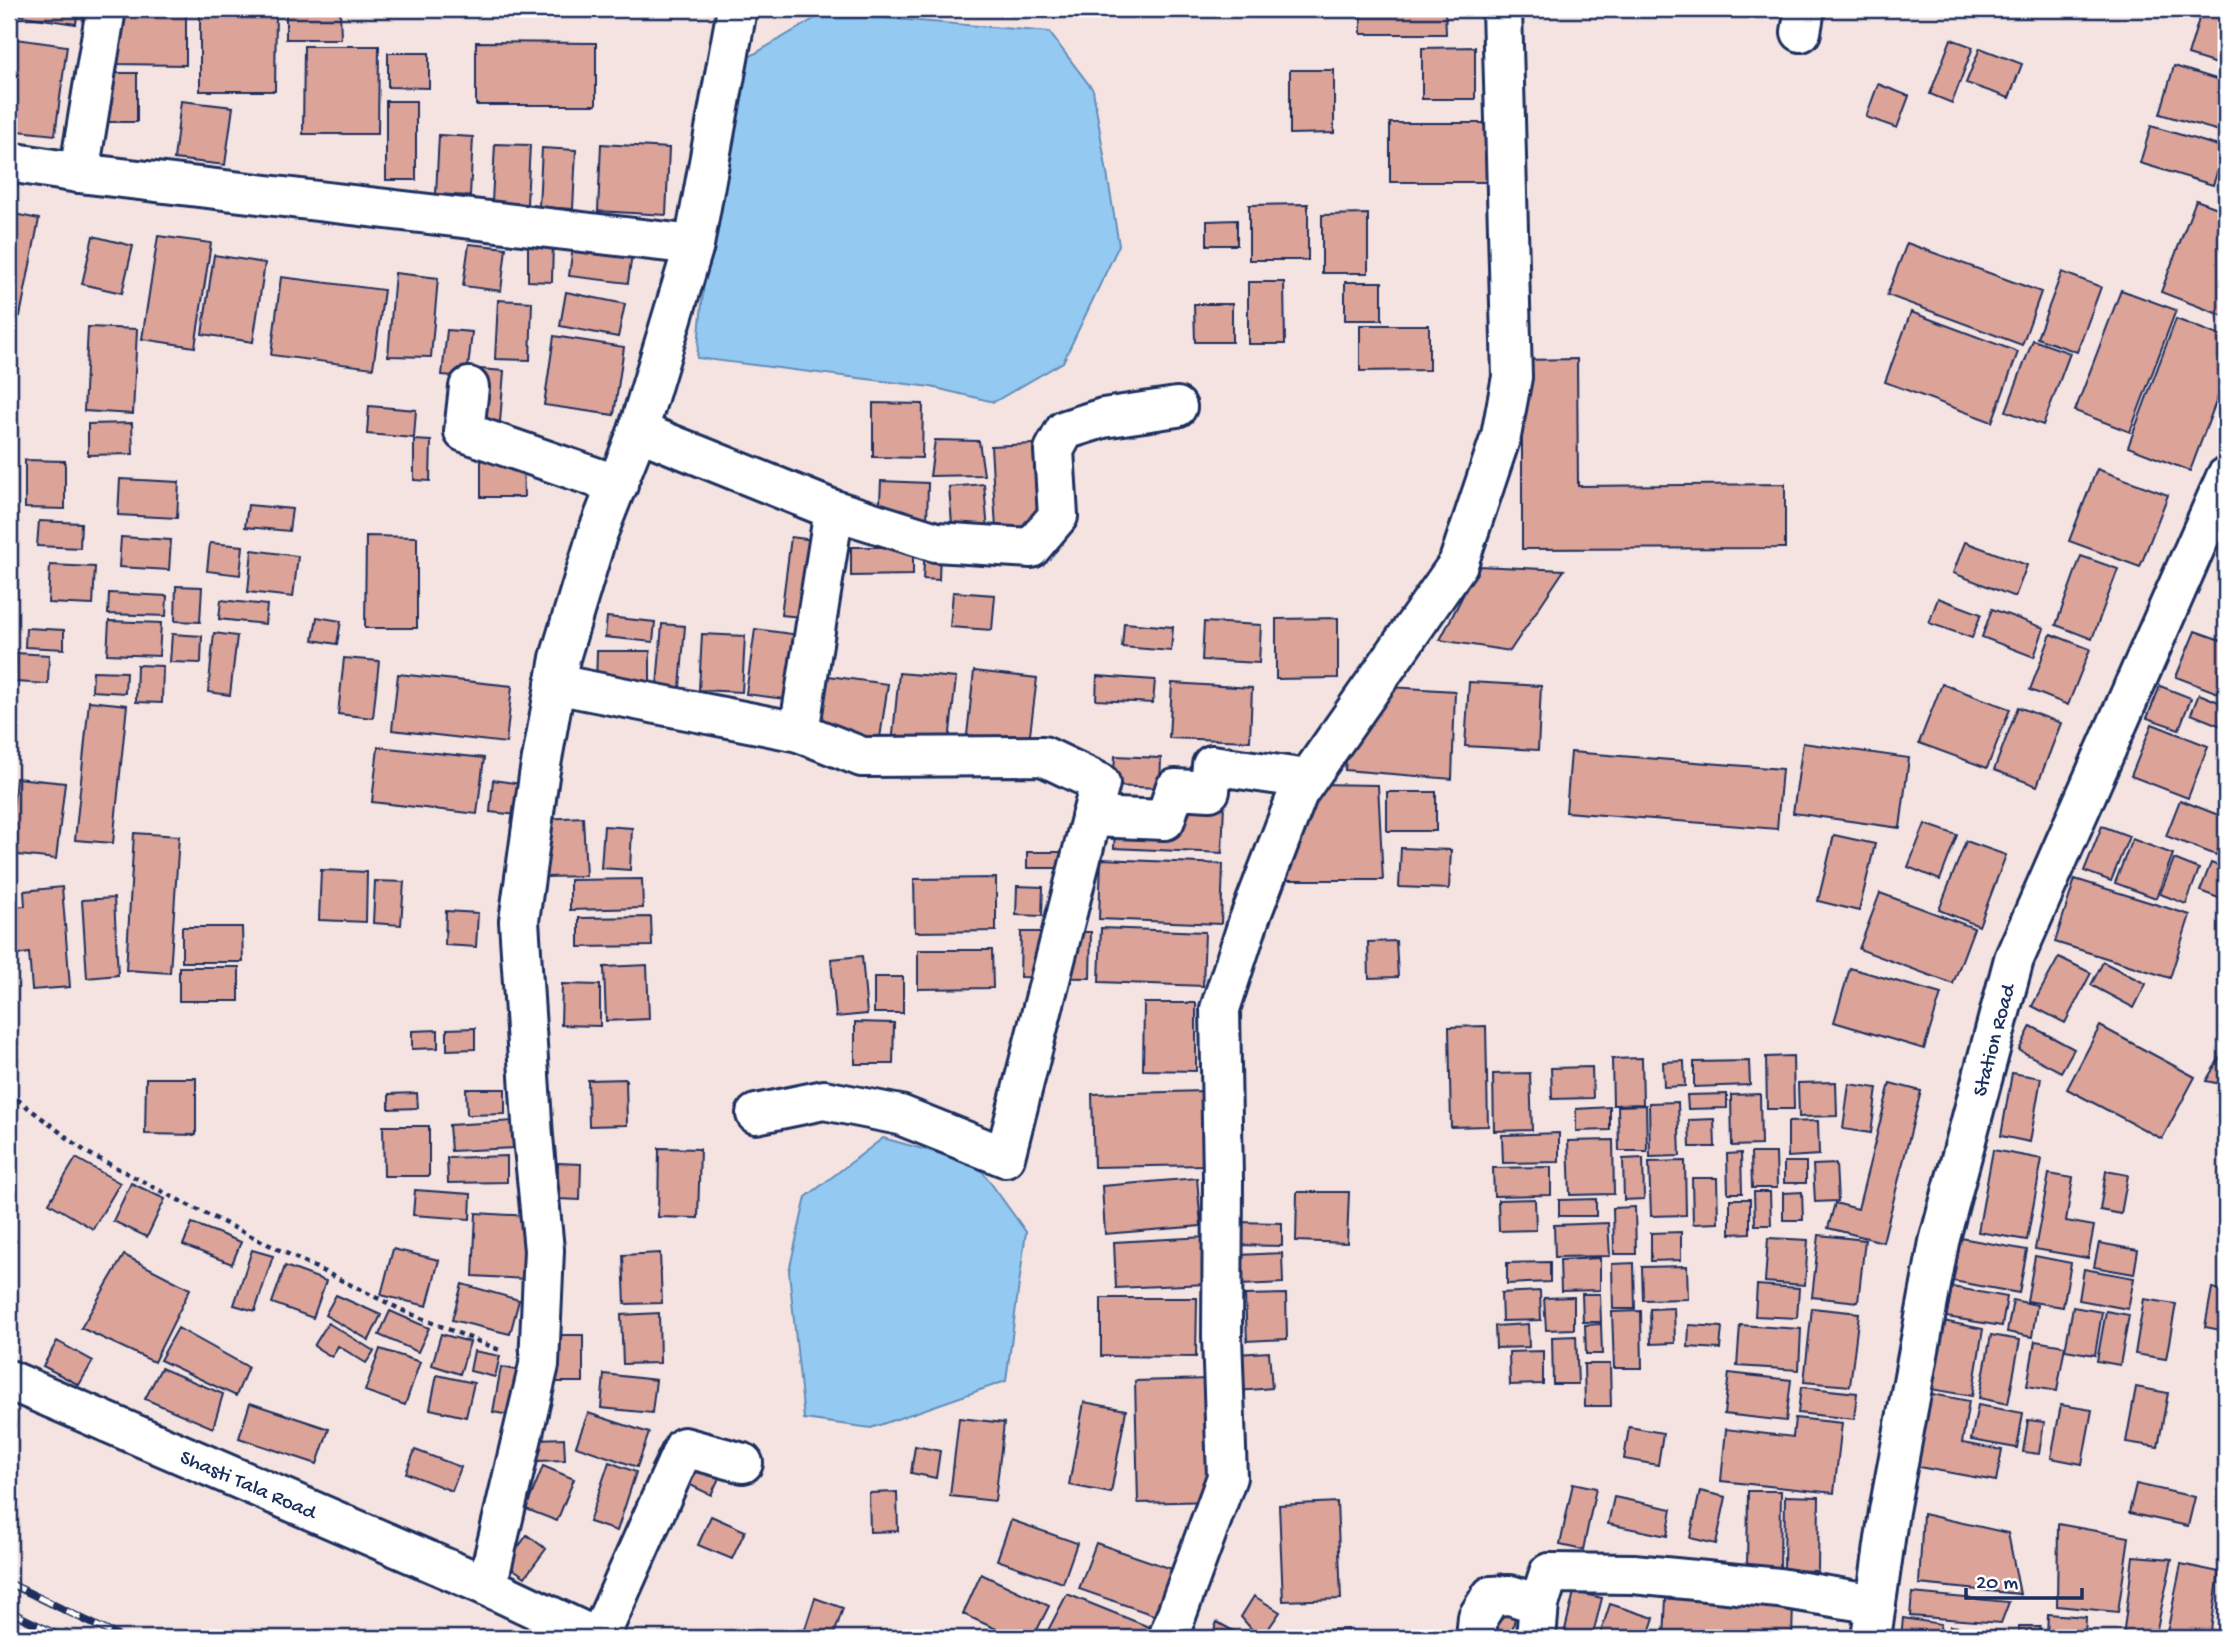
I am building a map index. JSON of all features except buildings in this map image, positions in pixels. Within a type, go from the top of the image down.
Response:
[{"type":"street","points":[[79,173],[106,9]]},
{"type":"street","points":[[737,9],[694,245],[638,430],[597,535],[560,658],[539,776],[519,921],[533,1137],[544,1250],[539,1365],[486,1586],[598,1638],[684,1447],[743,1463]]},
{"type":"street","points":[[1168,1638],[1227,1477],[1222,1336],[1220,1009],[1249,920],[1298,793],[1458,564],[1501,436],[1512,377],[1502,9]]},
{"type":"street","points":[[9,162],[79,173],[694,245]]},
{"type":"street","points":[[469,387],[464,432],[618,485]]},
{"type":"street","points":[[638,430],[834,510],[936,542],[1031,548],[1058,516],[1054,450],[1065,430],[1104,418],[1177,407]]},
{"type":"street","name":"Station Road","points":[[1873,1621],[1889,1511],[1939,1242],[2014,959],[2226,477]]},
{"type":"street","points":[[799,732],[834,510]]},
{"type":"street","points":[[555,684],[799,732],[862,757],[1043,755],[1100,783],[1005,1157],[900,1115],[824,1100],[757,1114]]},
{"type":"street","points":[[1091,817],[1165,820],[1175,789],[1210,791],[1212,765],[1307,779]]},
{"type":"street","name":"Shasti Tala Road","points":[[9,1380],[486,1586]]},
{"type":"street","points":[[1476,1638],[1478,1617],[1491,1596],[1510,1595],[1537,1621],[1549,1573],[1633,1574],[1779,1588],[1873,1621]]},
{"type":"path","points":[[9,1093],[86,1152],[188,1205],[406,1312],[539,1365]]},
{"type":"water","points":[[824,13],[1049,32],[1093,90],[1119,245],[1063,362],[994,402],[931,387],[697,358],[711,204],[744,60]]},
{"type":"water","points":[[883,1138],[977,1164],[1026,1232],[1006,1381],[871,1428],[804,1419],[789,1271],[806,1197]]},
{"type":"railway","points":[[9,1583],[122,1638]]},
{"type":"railway","points":[[9,1611],[64,1638]]}]
